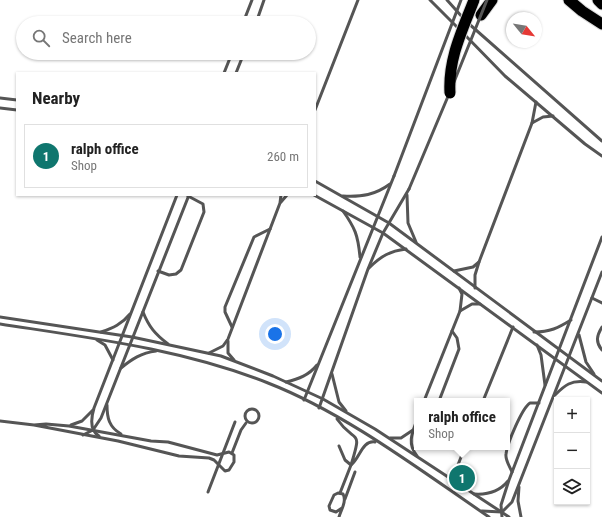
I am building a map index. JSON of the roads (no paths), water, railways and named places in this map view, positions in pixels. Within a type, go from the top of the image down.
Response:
[{"type":"highway","points":[[450,93],[450,74],[453,55],[474,0]]},
{"type":"highway","points":[[481,15],[492,0]]},
{"type":"highway","points":[[569,0],[582,11],[602,24]]},
{"type":"highway","points":[[575,0],[602,24]]},
{"type":"highway","points":[[598,0],[602,4]]},
{"type":"lane","points":[[258,16],[264,0]]},
{"type":"lane","points":[[316,107],[358,0]]},
{"type":"lane","points":[[430,0],[505,76],[585,144],[602,156]]},
{"type":"lane","points":[[447,0],[471,26],[602,141]]},
{"type":"lane","points":[[304,400],[372,226],[394,176],[462,0]]},
{"type":"lane","points":[[319,408],[368,269],[383,233],[410,189],[487,0]]},
{"type":"lane","points":[[246,16],[252,1]]},
{"type":"lane","points":[[224,72],[229,60]]},
{"type":"lane","points":[[236,72],[241,60]]},
{"type":"lane","points":[[0,98],[16,100]]},
{"type":"lane","points":[[475,288],[475,276],[479,262],[532,123],[536,102]]},
{"type":"lane","points":[[0,108],[16,110]]},
{"type":"lane","points":[[532,123],[543,117],[553,116]]},
{"type":"lane","points":[[316,182],[389,223],[602,381]]},
{"type":"lane","points":[[342,196],[362,196],[378,193],[390,184]]},
{"type":"lane","points":[[406,195],[408,223],[417,244]]},
{"type":"lane","points":[[101,438],[94,434],[93,430],[91,419],[94,408],[177,196]]},
{"type":"lane","points":[[83,435],[93,430],[98,424],[188,196]]},
{"type":"lane","points":[[158,271],[169,275],[176,274],[181,270],[204,212],[203,204],[190,196]]},
{"type":"lane","points":[[209,353],[223,346],[228,339],[280,204],[281,196]]},
{"type":"lane","points":[[280,204],[286,196]]},
{"type":"lane","points":[[316,196],[383,233],[588,382],[602,394]]},
{"type":"lane","points":[[342,210],[354,226],[359,238],[360,258]]},
{"type":"lane","points":[[232,327],[224,312],[225,307],[254,237],[270,229]]},
{"type":"lane","points":[[502,517],[501,505],[509,480],[560,351],[602,237]]},
{"type":"lane","points":[[368,269],[379,258],[391,251],[406,249]]},
{"type":"lane","points":[[454,272],[472,267],[479,262]]},
{"type":"lane","points":[[479,510],[502,512],[512,502],[570,358],[602,272]]},
{"type":"lane","points":[[425,398],[460,311],[462,294],[459,288]]},
{"type":"lane","points":[[592,298],[602,303]]},
{"type":"lane","points":[[460,311],[472,304],[480,304]]},
{"type":"lane","points":[[100,332],[113,328],[124,321],[132,311]]},
{"type":"lane","points":[[143,311],[148,324],[155,334],[170,345]]},
{"type":"lane","points":[[0,317],[123,335],[209,353],[236,362],[323,399],[387,437],[508,517]]},
{"type":"lane","points":[[534,332],[549,332],[571,320]]},
{"type":"lane","points":[[0,324],[120,342],[218,365],[269,383],[319,408],[377,442],[489,517]]},
{"type":"lane","points":[[484,398],[513,327]]},
{"type":"lane","points":[[602,327],[597,339],[598,345],[602,350]]},
{"type":"lane","points":[[439,398],[459,349],[457,338],[452,331]]},
{"type":"lane","points":[[579,333],[586,362],[594,376]]},
{"type":"lane","points":[[94,338],[105,345],[113,360]]},
{"type":"lane","points":[[228,339],[228,353],[236,362]]},
{"type":"lane","points":[[537,345],[541,355],[545,386]]},
{"type":"lane","points":[[119,369],[134,357],[146,352],[158,351]]},
{"type":"lane","points":[[286,382],[299,379],[312,371],[320,362]]},
{"type":"lane","points":[[332,374],[338,402],[349,414]]},
{"type":"lane","points":[[554,397],[566,384],[576,381],[588,382]]},
{"type":"lane","points":[[107,403],[108,418],[111,426],[124,436]]},
{"type":"lane","points":[[510,442],[523,411],[530,403],[539,403]]},
{"type":"lane","points":[[69,426],[82,421],[94,408]]},
{"type":"lane","points":[[232,453],[241,430],[246,422],[245,416],[248,409],[254,408],[259,415],[259,418],[252,423],[246,422]]},
{"type":"lane","points":[[336,418],[341,425],[356,438],[358,442],[340,493]]},
{"type":"lane","points":[[0,421],[34,425],[101,438],[179,456],[209,458],[214,460],[218,466],[225,471],[229,470],[234,462],[235,457],[232,453]]},
{"type":"lane","points":[[208,492],[235,422]]},
{"type":"lane","points":[[34,425],[46,424],[69,426],[151,441],[168,442],[211,454],[222,454],[226,452],[232,453]]},
{"type":"lane","points":[[387,437],[401,438],[413,430]]},
{"type":"lane","points":[[413,430],[411,446],[419,458]]},
{"type":"lane","points":[[351,465],[356,461],[365,445],[372,441],[377,442]]},
{"type":"lane","points":[[339,446],[346,460],[351,465]]},
{"type":"lane","points":[[452,480],[464,450]]},
{"type":"lane","points":[[507,450],[506,454],[512,472]]},
{"type":"lane","points":[[338,517],[355,472]]},
{"type":"lane","points":[[472,493],[488,494],[496,491],[509,480]]},
{"type":"lane","points":[[519,484],[518,501],[521,517]]},
{"type":"lane","points":[[340,493],[345,497],[344,501]]},
{"type":"lane","points":[[340,493],[334,495],[329,506],[330,510],[336,512],[342,508]]},
{"type":"place","name":"ralph office","points":[[462,478]]}]
